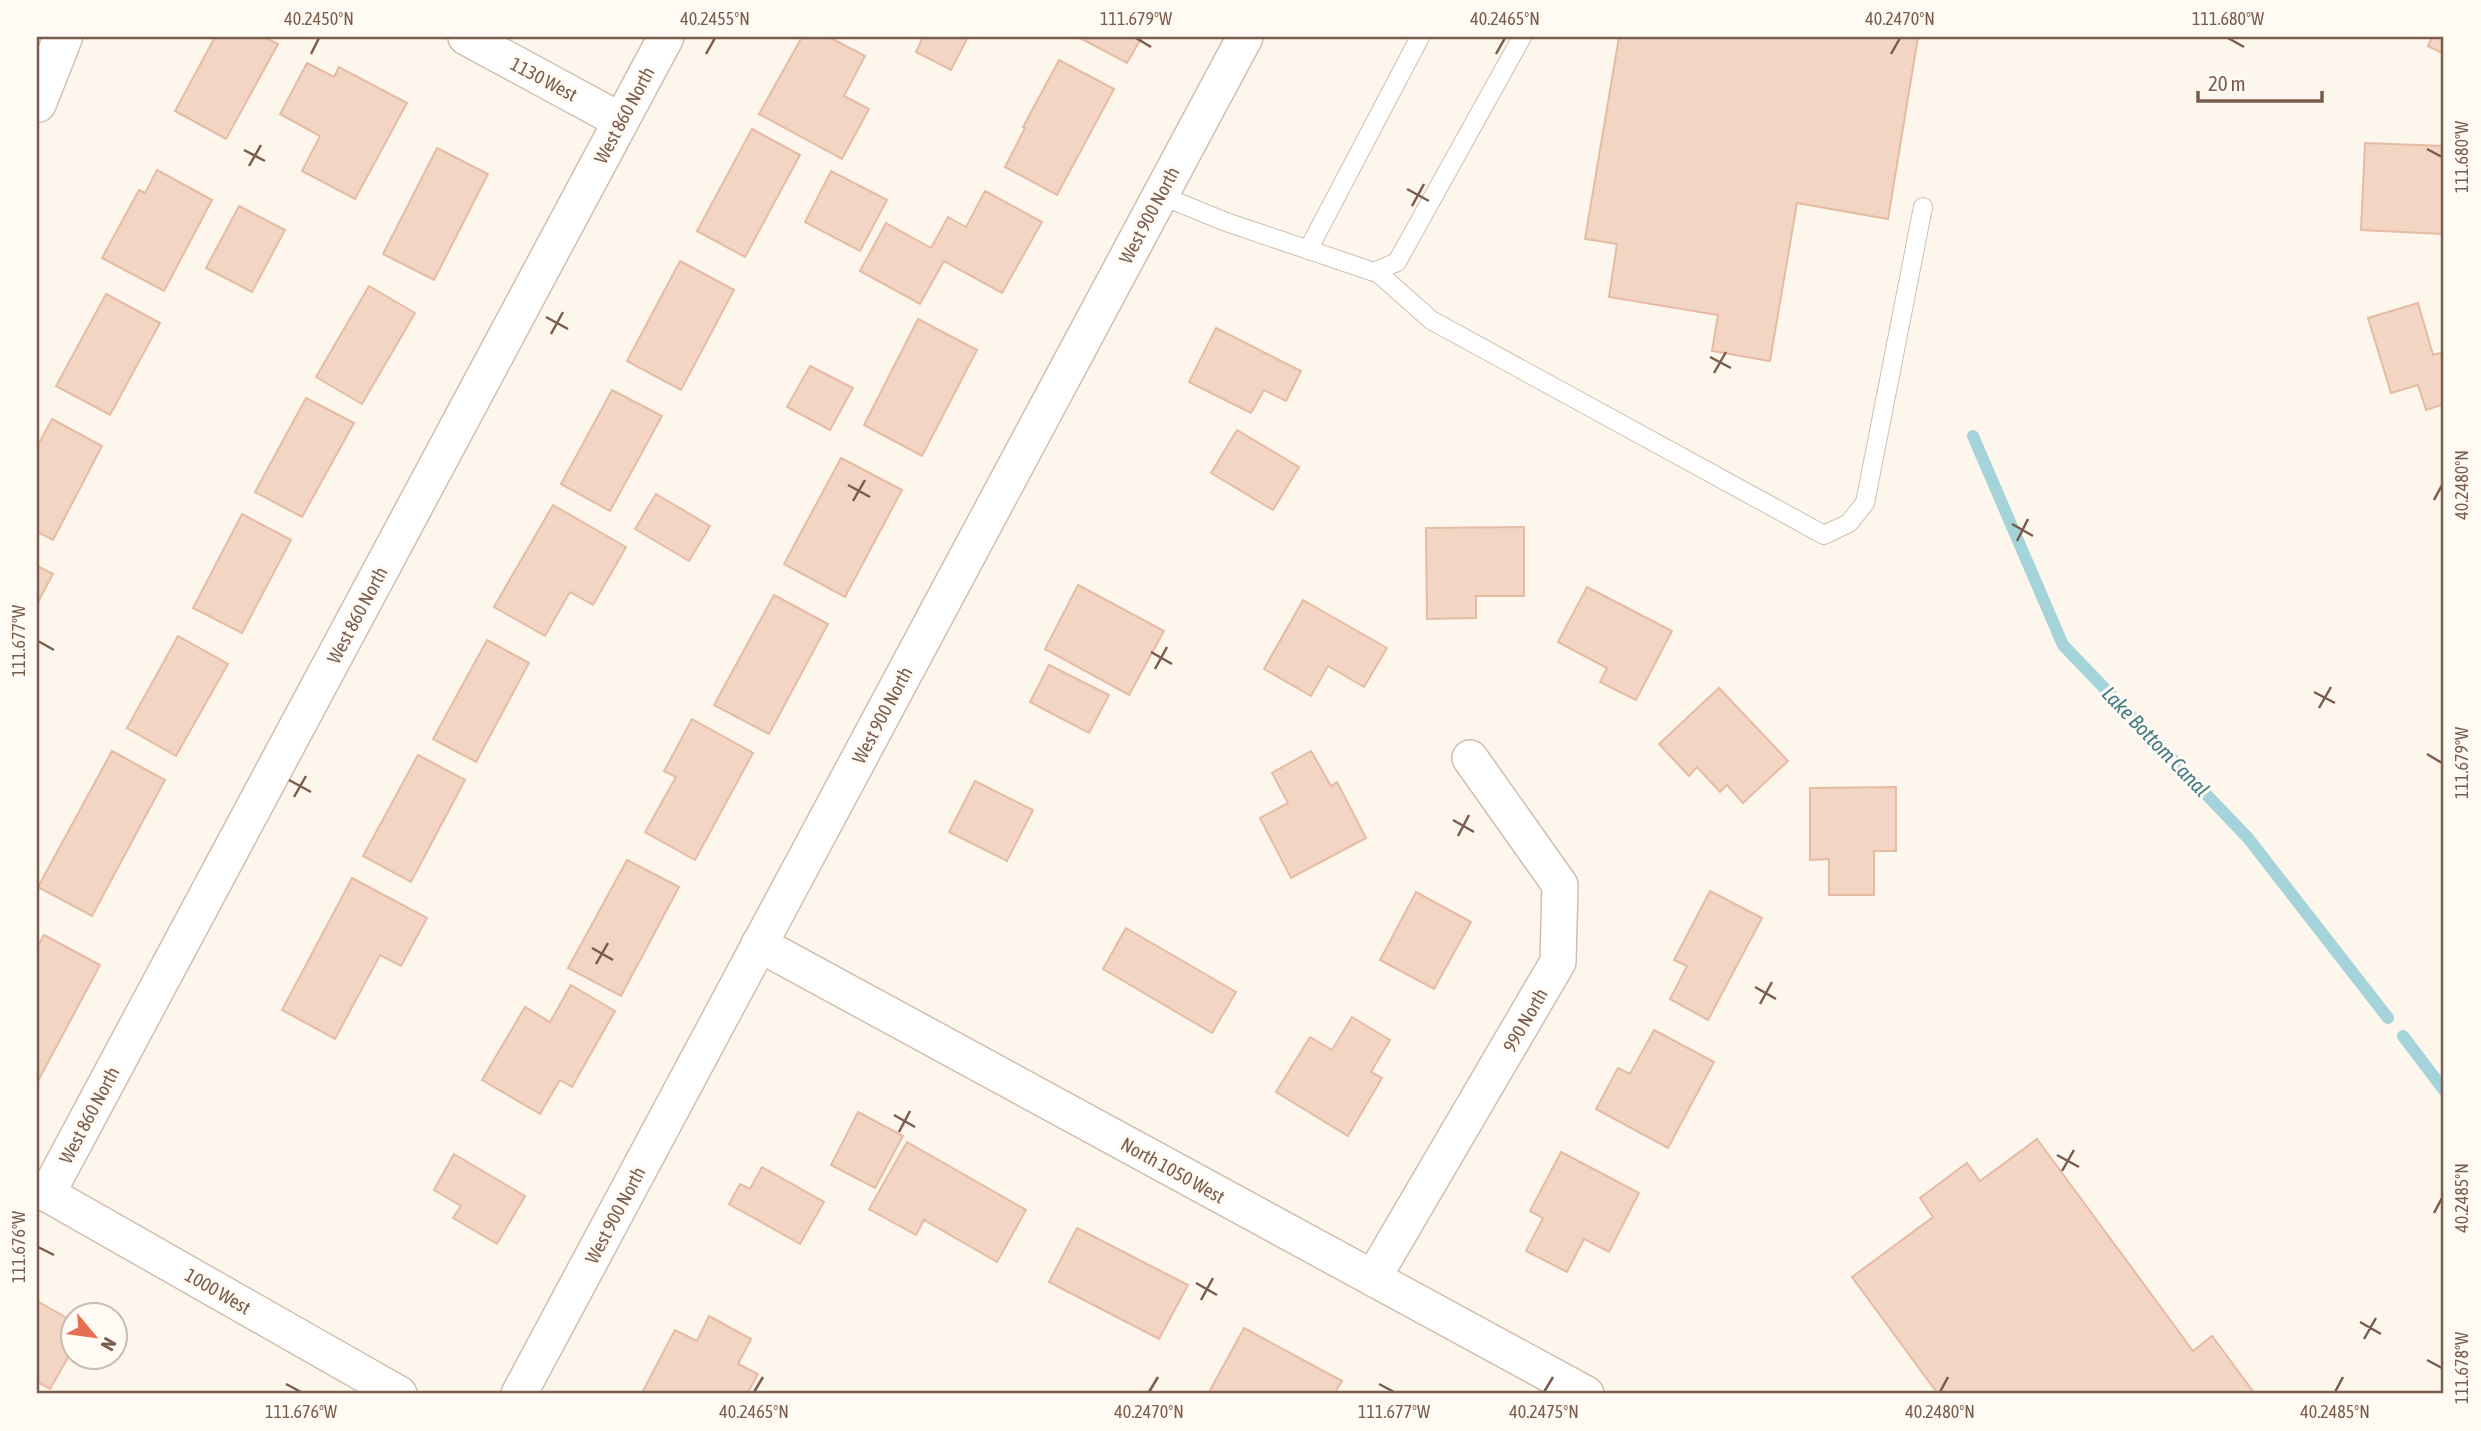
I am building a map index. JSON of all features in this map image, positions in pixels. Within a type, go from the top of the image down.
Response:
[{"type":"main road","points":[[37,103],[64,37]]},
{"type":"street","name":"1130 West","points":[[466,37],[621,121]]},
{"type":"street","name":"West 860 North","points":[[42,1191],[666,37]]},
{"type":"street","name":"West 900 North","points":[[519,1394],[1245,37]]},
{"type":"street","name":"990 North","points":[[1373,1278],[1558,962],[1560,885],[1470,758]]},
{"type":"street","name":"North 1050 West","points":[[759,944],[1586,1394]]},
{"type":"street","name":"1000 West","points":[[42,1191],[399,1394]]},
{"type":"lane","points":[[1308,250],[1420,37]]},
{"type":"lane","points":[[1376,271],[1397,262],[1522,37]]},
{"type":"lane","points":[[1160,195],[1226,222],[1376,271],[1432,320],[1824,535],[1849,523],[1865,503],[1923,207]]},
{"type":"building","points":[[215,37],[264,37],[278,44],[226,139],[175,111]]},
{"type":"building","points":[[802,37],[829,37],[865,56],[844,96],[869,109],[842,159],[759,114]]},
{"type":"building","points":[[923,37],[968,37],[951,70],[916,52]]},
{"type":"building","points":[[1078,37],[1142,37],[1127,63]]},
{"type":"building","points":[[1619,37],[1918,37],[1888,219],[1797,203],[1770,361],[1712,351],[1718,315],[1609,297],[1617,244],[1585,239]]},
{"type":"building","points":[[2432,37],[2444,37],[2444,54],[2428,46]]},
{"type":"building","points":[[1059,60],[1114,89],[1057,195],[1005,167]]},
{"type":"building","points":[[307,63],[334,77],[339,67],[407,103],[355,199],[302,171],[320,136],[280,114]]},
{"type":"building","points":[[752,129],[800,155],[745,257],[697,231]]},
{"type":"building","points":[[2365,143],[2444,146],[2444,234],[2361,230]]},
{"type":"building","points":[[437,148],[488,174],[434,280],[383,254]]},
{"type":"building","points":[[157,170],[212,200],[164,291],[102,258],[139,190],[145,193]]},
{"type":"building","points":[[831,171],[887,200],[860,251],[805,222]]},
{"type":"building","points":[[985,191],[1042,222],[1002,293],[944,261],[920,304],[860,271],[886,223],[931,248],[948,217],[966,227]]},
{"type":"building","points":[[239,206],[285,230],[252,292],[206,268]]},
{"type":"building","points":[[680,261],[734,290],[681,390],[627,361]]},
{"type":"building","points":[[369,286],[415,313],[362,404],[316,377]]},
{"type":"building","points":[[106,294],[160,323],[110,415],[56,386]]},
{"type":"building","points":[[2418,303],[2433,355],[2444,352],[2444,404],[2426,410],[2418,385],[2391,393],[2368,318]]},
{"type":"building","points":[[918,319],[977,350],[922,456],[864,425]]},
{"type":"building","points":[[1216,328],[1301,371],[1286,401],[1264,390],[1251,413],[1189,382]]},
{"type":"building","points":[[810,366],[853,388],[830,430],[787,407]]},
{"type":"building","points":[[612,390],[662,416],[610,511],[561,484]]},
{"type":"building","points":[[306,398],[354,423],[302,517],[255,492]]},
{"type":"building","points":[[52,419],[102,446],[53,540],[37,532],[37,447]]},
{"type":"building","points":[[1237,430],[1299,467],[1273,510],[1211,473]]},
{"type":"building","points":[[841,458],[902,490],[845,597],[784,564]]},
{"type":"building","points":[[656,494],[710,526],[689,561],[635,529]]},
{"type":"building","points":[[553,505],[626,547],[593,605],[570,592],[545,636],[494,607]]},
{"type":"building","points":[[242,514],[291,540],[242,633],[193,608]]},
{"type":"building","points":[[1524,527],[1524,596],[1476,596],[1476,618],[1427,619],[1426,528]]},
{"type":"building","points":[[37,566],[53,574],[37,604]]},
{"type":"building","points":[[1078,585],[1164,631],[1129,695],[1045,649]]},
{"type":"building","points":[[1587,587],[1672,631],[1636,700],[1600,682],[1607,668],[1558,642]]},
{"type":"building","points":[[774,595],[828,624],[769,734],[714,705]]},
{"type":"building","points":[[1303,600],[1387,648],[1364,687],[1328,666],[1311,696],[1264,669]]},
{"type":"building","points":[[178,636],[228,664],[176,756],[127,728]]},
{"type":"building","points":[[487,640],[529,663],[476,762],[433,739]]},
{"type":"building","points":[[1049,665],[1109,695],[1089,733],[1030,702]]},
{"type":"building","points":[[1719,688],[1788,761],[1743,803],[1727,785],[1720,792],[1697,767],[1689,776],[1659,744]]},
{"type":"building","points":[[692,719],[753,753],[695,860],[645,832],[676,777],[664,771]]},
{"type":"building","points":[[112,751],[165,780],[92,916],[38,887]]},
{"type":"building","points":[[1311,751],[1331,786],[1337,782],[1366,838],[1291,878],[1260,818],[1288,803],[1272,773]]},
{"type":"building","points":[[418,755],[465,780],[411,882],[363,856]]},
{"type":"building","points":[[975,781],[1033,810],[1007,861],[949,832]]},
{"type":"building","points":[[1896,787],[1896,851],[1874,851],[1874,895],[1829,895],[1829,859],[1810,860],[1810,788]]},
{"type":"building","points":[[627,860],[679,887],[621,996],[568,968]]},
{"type":"building","points":[[352,878],[427,918],[401,966],[380,955],[335,1039],[282,1010]]},
{"type":"building","points":[[1710,891],[1762,918],[1708,1020],[1670,999],[1687,966],[1674,960]]},
{"type":"building","points":[[1416,892],[1471,922],[1434,989],[1380,960]]},
{"type":"building","points":[[1126,928],[1236,992],[1212,1033],[1103,969]]},
{"type":"building","points":[[44,935],[100,965],[37,1083],[37,948]]},
{"type":"building","points":[[571,985],[615,1011],[572,1087],[560,1080],[540,1114],[482,1080],[525,1007],[550,1022]]},
{"type":"building","points":[[1352,1017],[1390,1040],[1371,1072],[1382,1078],[1348,1136],[1276,1092],[1310,1037],[1332,1050]]},
{"type":"building","points":[[1654,1030],[1714,1062],[1668,1148],[1596,1109],[1618,1068],[1630,1074]]},
{"type":"building","points":[[858,1112],[903,1136],[875,1188],[831,1165]]},
{"type":"building","points":[[2037,1139],[2193,1351],[2212,1336],[2255,1394],[1938,1394],[1852,1277],[1933,1217],[1920,1198],[1967,1163],[1980,1181]]},
{"type":"building","points":[[907,1142],[1026,1210],[997,1262],[924,1220],[916,1235],[869,1209]]},
{"type":"building","points":[[1561,1152],[1639,1193],[1609,1252],[1584,1239],[1567,1272],[1526,1251],[1543,1218],[1530,1211]]},
{"type":"building","points":[[454,1154],[525,1196],[497,1244],[453,1218],[461,1206],[434,1190]]},
{"type":"building","points":[[762,1167],[824,1202],[800,1244],[729,1204],[740,1184],[750,1189]]},
{"type":"building","points":[[1077,1228],[1188,1285],[1159,1339],[1049,1282]]},
{"type":"building","points":[[37,1301],[60,1314],[60,1372],[50,1389],[37,1382]]},
{"type":"building","points":[[709,1316],[751,1339],[738,1364],[758,1374],[747,1394],[650,1394],[643,1391],[675,1330],[697,1341]]},
{"type":"building","points":[[1244,1328],[1342,1381],[1334,1394],[1208,1394]]},
{"type":"waterway","name":"Lake Bottom Canal","points":[[1973,436],[2063,645],[2248,838],[2388,1018]]},
{"type":"waterway","name":"Lake Bottom Canal","points":[[2403,1036],[2444,1090]]}]
